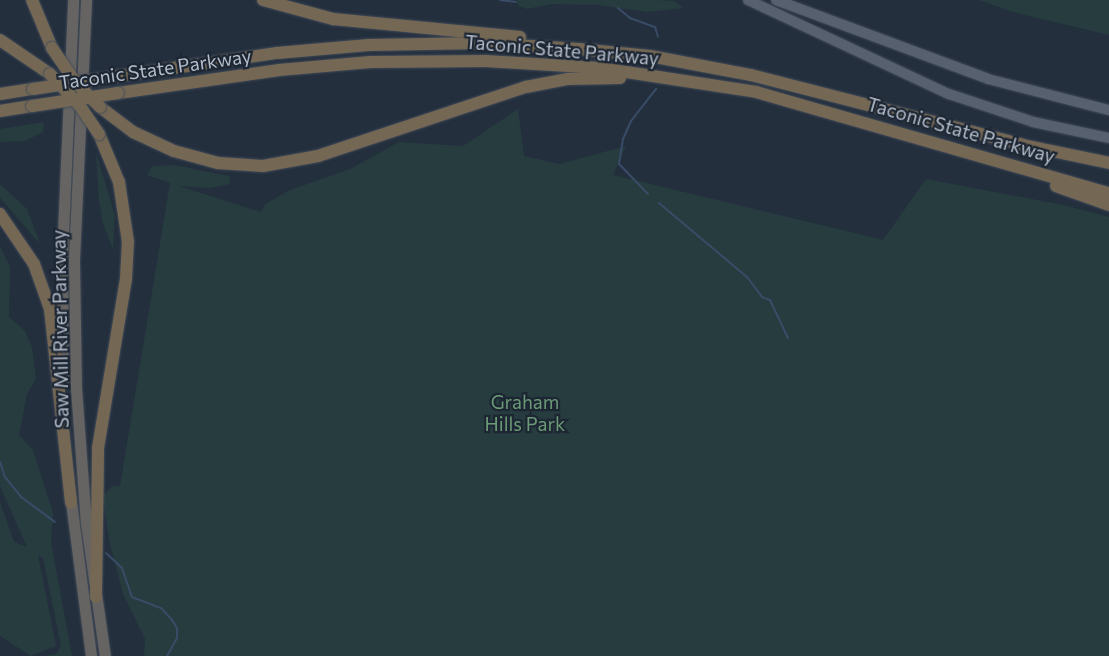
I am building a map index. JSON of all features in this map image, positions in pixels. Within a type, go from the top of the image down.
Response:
[{"type":"highway","points":[[32,0],[52,48],[76,83],[100,107],[132,132],[174,151],[218,163],[263,166],[318,156],[543,83],[586,78],[680,79]]},
{"type":"highway","name":"Saw Mill River Parkway","points":[[73,0],[61,284],[64,400],[71,503],[91,656]]},
{"type":"highway","name":"Saw Mill River Parkway","points":[[86,0],[75,237],[75,339],[83,493],[104,656]]},
{"type":"highway","points":[[262,0],[333,19],[526,37],[579,49]]},
{"type":"highway","points":[[0,40],[50,74],[76,101],[99,134],[119,182],[128,242],[126,279],[98,448],[96,597]]},
{"type":"highway","name":"Taconic State Parkway","points":[[0,94],[262,55],[369,45],[484,43],[650,56],[751,75],[1023,145],[1109,163]]},
{"type":"highway","name":"Taconic State Parkway","points":[[0,111],[279,70],[424,60],[554,64],[680,79],[756,92],[1109,194]]},
{"type":"highway","points":[[988,158],[1000,169],[1109,205]]},
{"type":"highway","points":[[0,214],[34,264],[50,309],[71,503]]},
{"type":"main road","points":[[748,0],[949,94],[1033,122],[1109,138]]},
{"type":"main road","points":[[776,0],[988,79],[1109,110]]},
{"type":"green space","points":[[516,0],[657,0],[674,1],[684,8],[647,12],[599,5],[553,4],[527,9],[519,6]]},
{"type":"green space","points":[[979,0],[1109,0],[1109,35],[1013,12]]},
{"type":"green space","name":"Graham Hills Park","points":[[518,109],[524,156],[560,164],[626,146],[613,175],[883,240],[926,179],[1063,205],[1109,217],[1109,656],[144,656],[145,639],[123,594],[109,540],[103,496],[112,486],[120,486],[170,183],[147,175],[152,166],[174,165],[229,176],[230,184],[209,188],[179,186],[261,212],[265,204],[290,190],[350,169],[399,142],[463,146]]},
{"type":"green space","points":[[44,122],[43,132],[25,141],[0,142],[0,129]]},
{"type":"green space","points":[[96,152],[115,216],[113,249],[103,224],[99,200]]},
{"type":"green space","points":[[0,184],[27,209],[40,244],[0,198]]},
{"type":"green space","points":[[0,246],[10,267],[9,317],[25,331],[32,347],[36,379],[27,394],[19,435],[33,450],[53,513],[51,542],[72,656],[46,656],[56,654],[61,646],[43,558],[38,555],[56,646],[31,656],[0,636],[0,502],[14,542],[27,547],[0,486]]},
{"type":"waterway","points":[[500,0],[516,2]]},
{"type":"waterway","points":[[618,8],[630,18],[655,27],[658,37]]},
{"type":"waterway","points":[[648,194],[619,164],[623,139],[631,121],[656,89]]},
{"type":"waterway","points":[[659,203],[747,277],[762,297],[770,300],[788,338]]},
{"type":"waterway","points":[[0,462],[5,477],[21,497],[55,522]]},
{"type":"waterway","points":[[106,553],[122,568],[132,597],[161,608],[177,628],[177,638],[167,656]]}]
